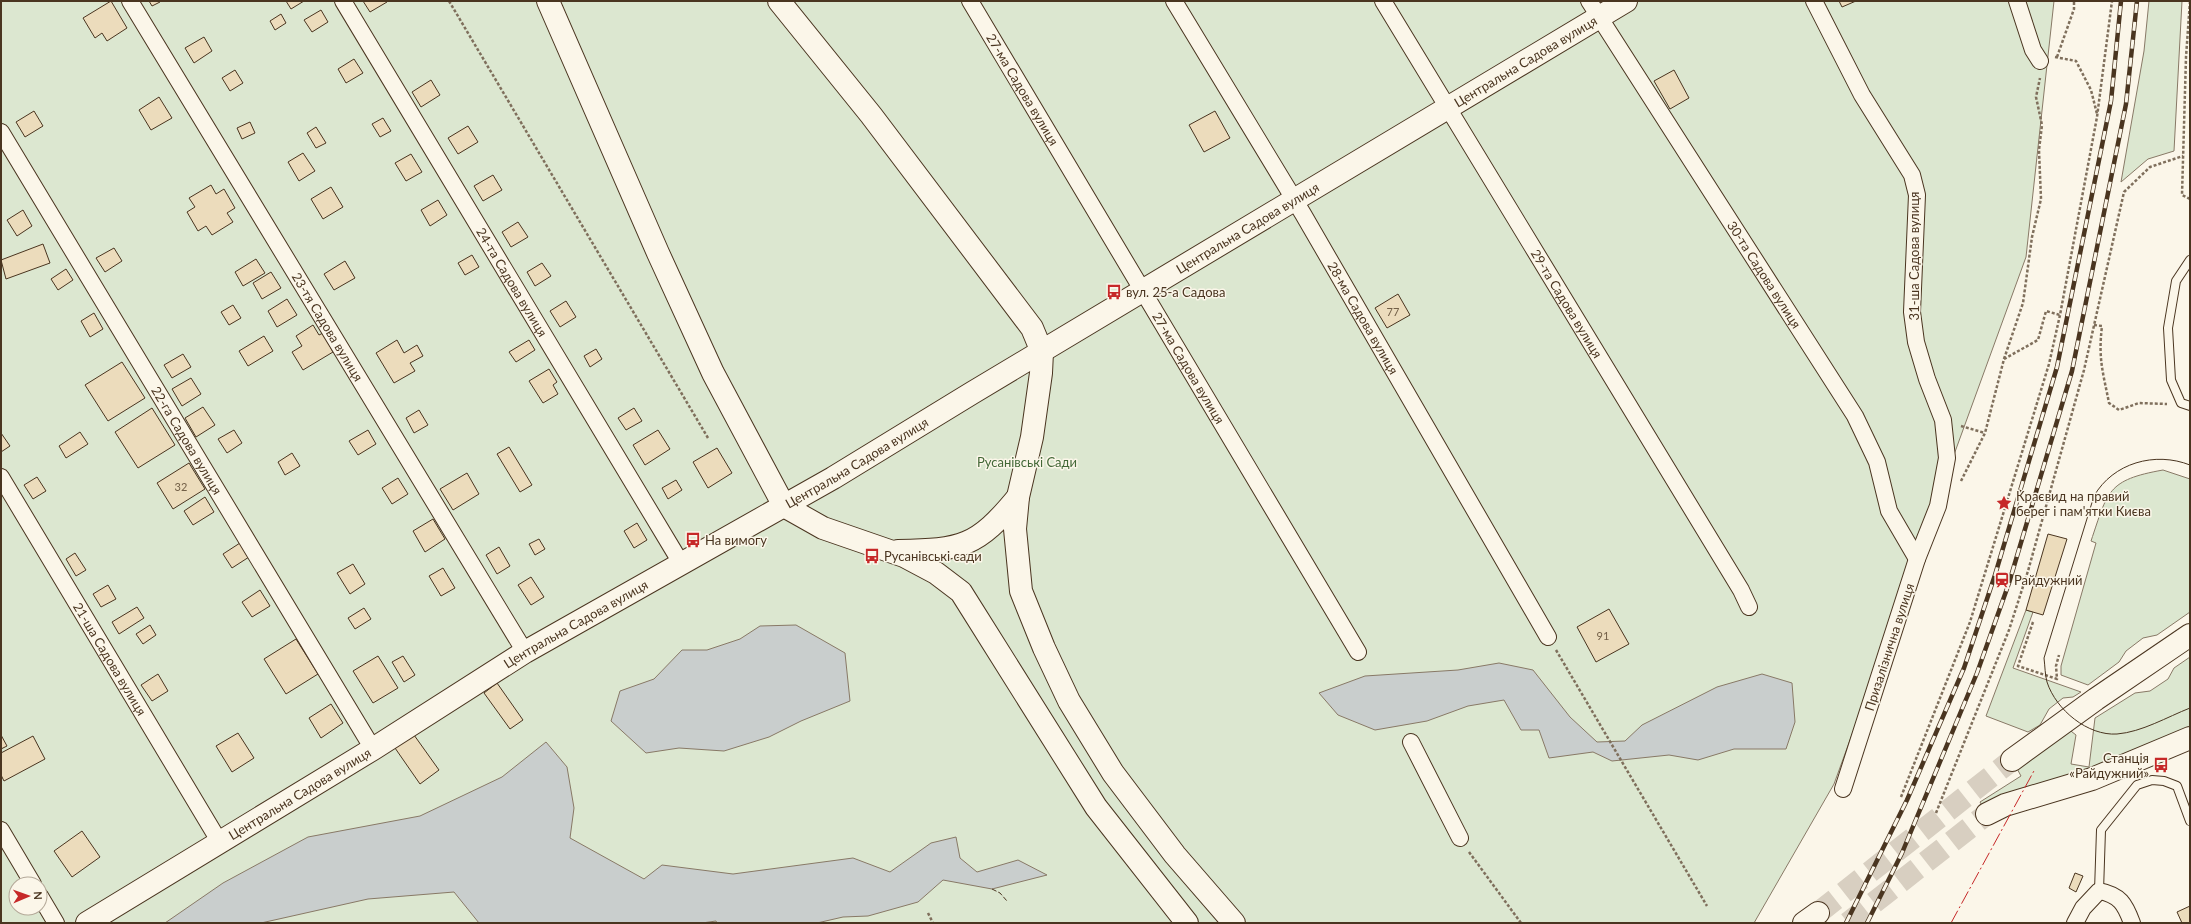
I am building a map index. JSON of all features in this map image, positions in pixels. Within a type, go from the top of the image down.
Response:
[{"type":"main road","points":[[548,1],[658,253],[714,373],[784,506],[823,528],[891,551],[936,573],[961,592],[1096,807],[1187,923]]},
{"type":"main road","points":[[779,1],[871,115],[1032,328],[1042,352],[1041,373],[1032,437],[1018,497],[1015,529],[1022,591],[1044,648],[1069,701],[1113,773],[1145,818],[1234,923]]},
{"type":"main road","name":"Центральна Садова вулиця","points":[[87,923],[219,841],[372,749],[525,652],[784,506],[1448,109],[1594,9],[1626,1]]},
{"type":"main road","points":[[891,551],[934,551],[968,543],[997,522],[1018,497]]},
{"type":"main road","points":[[2012,760],[2096,699],[2190,635]]},
{"type":"main road","points":[[1987,814],[2005,805],[2092,779],[2190,738]]},
{"type":"street","name":"23-тя Садова вулиця","points":[[130,1],[525,652]]},
{"type":"street","name":"24-та Садова вулиця","points":[[343,1],[681,563]]},
{"type":"street","name":"27-ма Садова вулиця","points":[[970,1],[1144,290],[1358,652]]},
{"type":"street","name":"28-ма Садова вулиця","points":[[1174,1],[1295,201],[1548,637]]},
{"type":"street","name":"29-та Садова вулиця","points":[[1383,1],[1742,590],[1749,608]]},
{"type":"street","name":"31-ша Садова вулиця","points":[[1814,1],[1862,95],[1912,175],[1917,195],[1912,312],[1916,342],[1926,379],[1943,420],[1947,458],[1938,506]]},
{"type":"street","points":[[2017,1],[2033,50],[2040,61]]},
{"type":"street","name":"30-та Садова вулиця","points":[[1594,9],[1855,416],[1876,462],[1889,511],[1917,559]]},
{"type":"street","name":"22-га Садова вулиця","points":[[1,132],[372,749]]},
{"type":"street","name":"21-ша Садова вулиця","points":[[1,477],[219,841]]},
{"type":"street","name":"Призалізнична вулиця","points":[[1843,789],[1917,559],[1938,506]]},
{"type":"street","points":[[1411,742],[1460,838]]},
{"type":"street","points":[[1,830],[28,876]]},
{"type":"street","points":[[2075,923],[2083,908],[2099,891],[2113,894],[2122,903],[2132,923]]},
{"type":"street","points":[[48,910],[56,923]]},
{"type":"lane","points":[[2190,260],[2176,281],[2168,328],[2171,380],[2181,404],[2190,406]]},
{"type":"lane","points":[[2099,891],[2101,830],[2137,785],[2152,780],[2164,781],[2177,786],[2190,821]]},
{"type":"path","points":[[448,1],[708,438]]},
{"type":"path","points":[[2074,1],[2074,9],[2057,56],[2076,61],[2091,90],[2098,117]]},
{"type":"path","points":[[1901,796],[1970,622],[2047,369],[2060,315],[2098,117],[2112,1]]},
{"type":"path","points":[[2190,1],[2186,57],[2182,195],[2190,199]]},
{"type":"path","points":[[1960,484],[1985,433],[2004,359],[2023,303],[2032,236],[2040,199],[2039,150],[2042,126],[2036,97],[2040,76],[2040,61]]},
{"type":"path","points":[[1936,813],[2006,637],[2021,593],[2084,370],[2124,192],[2150,167],[2183,156]]},
{"type":"path","points":[[2004,359],[2038,340],[2046,311],[2060,315]]},
{"type":"path","points":[[2094,324],[2102,326],[2100,367],[2109,403],[2120,410],[2140,403],[2181,404]]},
{"type":"path","points":[[1943,420],[1985,433]]},
{"type":"path","points":[[2033,622],[2018,666],[2057,679],[2056,666],[2058,654]]},
{"type":"path","points":[[1548,637],[1707,906]]},
{"type":"path","points":[[1460,838],[1521,923]]},
{"type":"path","points":[[928,913],[933,923]]},
{"type":"green space","name":"Русанівські Сади","points":[[1,1],[2054,1],[2026,257],[1834,784],[1754,923],[1,923]]},
{"type":"green space","points":[[2149,1],[2182,1],[2174,151],[2148,159],[2121,182],[2144,51]]},
{"type":"green space","points":[[2163,470],[2190,479],[2190,612],[2157,635],[2143,638],[2126,651],[2119,662],[2088,685],[2061,675],[2061,666],[2096,543],[2091,541],[2106,499],[2112,490],[2131,478]]},
{"type":"green space","points":[[2026,610],[2033,612],[2013,668],[2081,692],[2073,697],[2063,698],[2049,709],[2040,725],[2028,732],[1986,716]]},
{"type":"green space","points":[[2190,657],[2190,731],[1984,809],[1980,802],[2021,776],[2014,763],[2067,728],[2076,735],[2071,764],[2089,767],[2095,718],[2135,693],[2150,691],[2168,679],[2174,668]]},
{"type":"shaded area","points":[[796,625],[845,653],[850,701],[801,721],[769,737],[724,751],[679,748],[646,753],[611,721],[620,691],[654,679],[682,650],[707,650],[740,639],[760,626]]},
{"type":"shaded area","points":[[1499,663],[1533,670],[1570,717],[1597,742],[1625,741],[1642,725],[1717,687],[1762,674],[1792,683],[1795,722],[1786,749],[1734,749],[1698,760],[1669,755],[1612,761],[1593,752],[1549,758],[1539,730],[1521,730],[1504,700],[1468,706],[1427,721],[1375,730],[1338,715],[1319,693],[1365,676],[1458,670]]},
{"type":"shaded area","points":[[546,742],[567,767],[574,808],[570,838],[644,879],[662,865],[733,874],[853,858],[890,872],[931,843],[956,837],[960,858],[977,872],[1018,860],[1047,875],[992,889],[943,880],[918,902],[868,916],[843,917],[817,923],[717,923],[716,921],[702,923],[479,923],[454,892],[368,899],[261,923],[165,923],[223,883],[308,837],[420,816],[502,777]]},
{"type":"building","points":[[111,1],[127,28],[107,41],[102,33],[95,38],[83,18]]},
{"type":"building","points":[[149,1],[159,1],[160,2],[152,6]]},
{"type":"building","points":[[286,1],[304,1],[291,9]]},
{"type":"building","points":[[363,1],[386,1],[387,2],[370,12]]},
{"type":"building","points":[[1839,1],[1856,1],[1842,7]]},
{"type":"building","points":[[321,10],[328,22],[312,32],[304,20]]},
{"type":"building","points":[[281,14],[286,23],[275,30],[270,21]]},
{"type":"building","points":[[204,37],[212,51],[194,63],[185,48]]},
{"type":"building","points":[[354,59],[363,73],[346,83],[338,69]]},
{"type":"building","points":[[235,70],[243,83],[230,91],[222,78]]},
{"type":"building","points":[[1674,70],[1689,98],[1670,109],[1654,81]]},
{"type":"building","points":[[431,80],[440,95],[421,107],[412,92]]},
{"type":"building","points":[[159,97],[172,118],[151,130],[139,110]]},
{"type":"building","points":[[34,111],[43,126],[25,137],[16,122]]},
{"type":"building","points":[[1215,111],[1230,138],[1204,152],[1189,125]]},
{"type":"building","points":[[383,118],[391,131],[380,137],[372,124]]},
{"type":"building","points":[[250,122],[255,133],[242,139],[237,128]]},
{"type":"building","points":[[468,126],[478,142],[458,154],[448,138]]},
{"type":"building","points":[[316,127],[326,143],[316,148],[307,133]]},
{"type":"building","points":[[303,153],[315,171],[299,181],[288,162]]},
{"type":"building","points":[[411,154],[422,172],[406,181],[395,163]]},
{"type":"building","points":[[493,175],[502,190],[483,201],[474,186]]},
{"type":"building","points":[[211,185],[216,194],[224,189],[235,208],[227,213],[233,222],[212,235],[206,226],[198,231],[187,212],[195,207],[189,198]]},
{"type":"building","points":[[331,187],[343,207],[323,219],[311,199]]},
{"type":"building","points":[[438,200],[447,215],[430,226],[421,210]]},
{"type":"building","points":[[23,210],[32,226],[17,236],[7,220]]},
{"type":"building","points":[[518,222],[528,237],[511,247],[502,232]]},
{"type":"building","points":[[43,244],[50,263],[6,279],[1,260]]},
{"type":"building","points":[[114,248],[122,261],[105,272],[96,258]]},
{"type":"building","points":[[472,255],[479,267],[465,275],[458,263]]},
{"type":"building","points":[[256,259],[265,273],[243,286],[235,272]]},
{"type":"building","points":[[345,261],[355,278],[334,290],[324,274]]},
{"type":"building","points":[[542,263],[551,276],[535,286],[527,272]]},
{"type":"building","points":[[66,269],[73,280],[58,290],[51,279]]},
{"type":"building","points":[[271,272],[281,288],[262,299],[253,283]]},
{"type":"building","points":[[1398,294],[1410,315],[1387,328],[1375,308]]},
{"type":"building","points":[[287,299],[297,315],[277,327],[268,311]]},
{"type":"building","points":[[566,301],[576,317],[560,327],[550,311]]},
{"type":"building","points":[[233,305],[241,318],[229,325],[221,312]]},
{"type":"building","points":[[94,313],[103,329],[90,337],[81,321]]},
{"type":"building","points":[[313,325],[319,335],[323,333],[333,352],[303,370],[292,352],[302,346],[296,336]]},
{"type":"building","points":[[264,336],[273,351],[248,366],[239,351]]},
{"type":"building","points":[[397,340],[404,353],[417,345],[423,356],[410,363],[415,371],[394,383],[376,353]]},
{"type":"building","points":[[529,340],[535,350],[516,362],[509,352]]},
{"type":"building","points":[[596,349],[602,359],[590,367],[584,356]]},
{"type":"building","points":[[183,354],[191,367],[172,378],[164,365]]},
{"type":"building","points":[[122,362],[145,398],[108,421],[85,385]]},
{"type":"building","points":[[549,369],[557,382],[553,385],[558,394],[543,403],[529,381]]},
{"type":"building","points":[[191,378],[201,394],[182,406],[172,389]]},
{"type":"building","points":[[203,407],[215,425],[196,437],[185,418]]},
{"type":"building","points":[[152,408],[175,445],[138,468],[115,432]]},
{"type":"building","points":[[634,408],[642,421],[626,430],[618,418]]},
{"type":"building","points":[[419,410],[428,425],[414,433],[406,418]]},
{"type":"building","points":[[234,430],[242,443],[227,453],[218,439]]},
{"type":"building","points":[[368,430],[376,444],[358,455],[349,441]]},
{"type":"building","points":[[658,430],[670,449],[645,465],[633,445]]},
{"type":"building","points":[[80,432],[88,444],[66,458],[59,446]]},
{"type":"building","points":[[1,433],[10,446],[1,452]]},
{"type":"building","points":[[509,447],[532,485],[520,492],[497,454]]},
{"type":"building","points":[[717,448],[732,473],[708,488],[693,462]]},
{"type":"building","points":[[292,453],[300,466],[285,475],[278,462]]},
{"type":"building","points":[[189,463],[205,489],[173,509],[157,483]]},
{"type":"building","points":[[467,473],[479,494],[453,510],[440,489]]},
{"type":"building","points":[[37,477],[46,491],[33,499],[24,485]]},
{"type":"building","points":[[398,478],[408,494],[392,504],[382,488]]},
{"type":"building","points":[[676,480],[682,490],[668,499],[662,488]]},
{"type":"building","points":[[205,497],[214,512],[193,525],[184,511]]},
{"type":"building","points":[[433,519],[445,539],[425,552],[413,531]]},
{"type":"building","points":[[637,523],[647,540],[634,548],[624,531]]},
{"type":"building","points":[[2048,534],[2067,539],[2043,615],[2026,610]]},
{"type":"building","points":[[539,539],[545,549],[535,555],[529,544]]},
{"type":"building","points":[[240,543],[249,557],[232,568],[223,554]]},
{"type":"building","points":[[499,547],[510,566],[497,574],[486,555]]},
{"type":"building","points":[[75,553],[86,570],[76,576],[66,559]]},
{"type":"building","points":[[353,564],[365,584],[350,594],[337,573]]},
{"type":"building","points":[[443,568],[455,588],[441,596],[429,576]]},
{"type":"building","points":[[531,577],[544,597],[531,605],[518,585]]},
{"type":"building","points":[[108,585],[116,599],[101,607],[93,594]]},
{"type":"building","points":[[260,590],[270,606],[252,617],[242,602]]},
{"type":"building","points":[[137,607],[144,618],[119,634],[112,622]]},
{"type":"building","points":[[364,608],[371,619],[355,629],[348,618]]},
{"type":"building","points":[[1609,609],[1629,644],[1596,662],[1577,627]]},
{"type":"building","points":[[150,625],[156,635],[143,644],[136,634]]},
{"type":"building","points":[[296,639],[318,674],[286,694],[264,659]]},
{"type":"building","points":[[378,656],[398,688],[373,703],[353,671]]},
{"type":"building","points":[[403,656],[415,675],[404,682],[392,662]]},
{"type":"building","points":[[158,674],[168,691],[152,701],[141,685]]},
{"type":"building","points":[[497,683],[523,720],[510,729],[484,693]]},
{"type":"building","points":[[331,704],[343,723],[321,738],[309,718]]},
{"type":"building","points":[[238,733],[254,758],[232,772],[216,746]]},
{"type":"building","points":[[1,735],[7,746],[1,749]]},
{"type":"building","points":[[414,735],[439,770],[420,784],[395,748]]},
{"type":"building","points":[[33,736],[45,759],[4,781],[1,775],[1,753]]},
{"type":"building","points":[[82,831],[100,857],[72,877],[54,851]]},
{"type":"building","points":[[2075,873],[2083,876],[2076,892],[2069,888]]},
{"type":"building","points":[[2190,906],[2190,923],[2182,923],[2177,912]]},
{"type":"tunnel","points":[[1818,913],[2012,760]]},
{"type":"tunnel","points":[[1848,923],[1987,814]]},
{"type":"tram line","points":[[2190,465],[2163,459],[2149,460],[2123,468],[2112,475],[2102,485],[2094,496],[2044,658],[2045,673],[2051,692],[2065,711],[2074,719],[2095,731],[2117,734],[2126,733],[2145,727],[2190,708]]},
{"type":"railway","points":[[1846,923],[1907,800],[1964,668],[1995,575],[2057,367],[2111,101],[2121,1]]},
{"type":"railway","points":[[1867,923],[1902,853],[1977,673],[2009,583],[2072,371],[2126,104],[2137,1]]},
{"type":"fence","points":[[992,889],[1000,893],[1007,901]]},
{"type":"power","points":[[1951,923],[2035,769]]},
{"type":"place","name":"вул. 25-а Садова","points":[[1114,292]]},
{"type":"place","name":"Краєвид на правий берег і пам'ятки Києва","points":[[2004,503]]},
{"type":"place","name":"На вимогу","points":[[693,540]]},
{"type":"place","name":"Русанівські сади","points":[[872,556]]},
{"type":"place","name":"Райдужний","points":[[2002,580]]},
{"type":"place","name":"Станція «Райдужний»","points":[[2161,765]]}]
